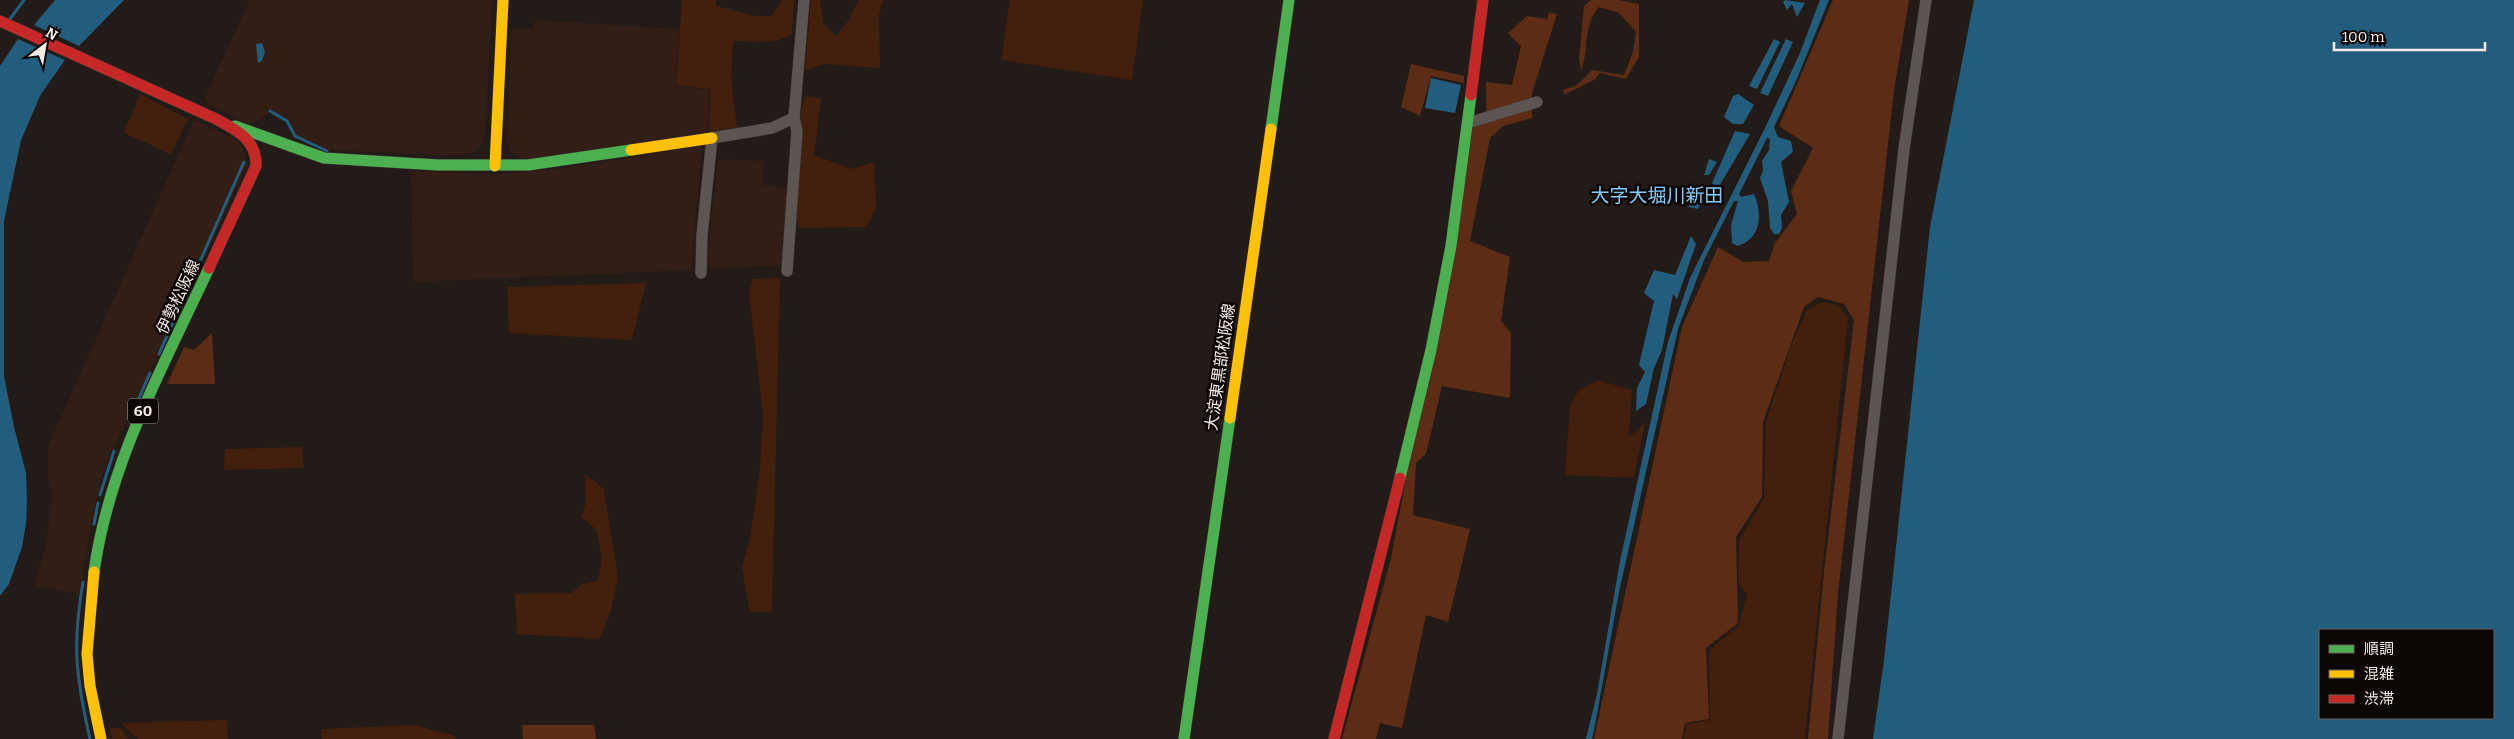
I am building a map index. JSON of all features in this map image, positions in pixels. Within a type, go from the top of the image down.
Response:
[{"type":"main road","points":[[495,166],[504,0]]},
{"type":"main road","name":"大淀東黒部松阪線","points":[[1184,739],[1290,0]]},
{"type":"main road","points":[[1334,739],[1392,513],[1431,350],[1451,246],[1483,0]]},
{"type":"main road","points":[[0,21],[216,119],[324,158],[495,166],[528,165],[712,138]]},
{"type":"main road","points":[[216,119],[245,136],[254,145],[258,156],[256,166]]},
{"type":"main road","name":"伊勢松阪線","points":[[102,739],[89,680],[87,640],[94,581],[110,492],[135,428],[256,166],[272,146],[284,142]]},
{"type":"street","points":[[787,271],[797,131],[794,118],[804,0]]},
{"type":"street","points":[[1838,739],[1904,150],[1926,0]]},
{"type":"street","points":[[1468,123],[1537,102]]},
{"type":"street","points":[[701,272],[702,235],[712,138],[772,128],[794,118]]},
{"type":"shaded area","points":[[250,0],[492,0],[485,133],[482,144],[476,151],[460,156],[328,150],[296,135],[288,119],[271,110],[267,115],[249,124],[208,104],[205,97]]},
{"type":"shaded area","points":[[682,0],[716,0],[716,6],[756,16],[771,16],[782,0],[794,0],[792,34],[779,40],[771,41],[733,41],[731,78],[737,127],[709,132],[711,89],[676,85]]},
{"type":"shaded area","points":[[811,0],[820,0],[824,24],[836,36],[848,21],[859,0],[883,0],[879,15],[880,68],[824,64],[805,71]]},
{"type":"shaded area","points":[[1010,0],[1143,0],[1132,80],[1001,60]]},
{"type":"shaded area","points":[[1591,0],[1618,0],[1639,4],[1639,57],[1626,79],[1600,73],[1594,80],[1564,95],[1563,90],[1577,85],[1592,70],[1624,75],[1633,52],[1636,32],[1619,13],[1599,7],[1590,23],[1581,71],[1579,59],[1584,6]]},
{"type":"shaded area","points":[[1833,0],[1909,0],[1894,90],[1838,593],[1828,739],[1808,739],[1824,572],[1854,320],[1844,304],[1818,297],[1804,307],[1763,422],[1762,497],[1736,537],[1738,623],[1706,648],[1709,719],[1685,723],[1682,739],[1594,739],[1682,327],[1718,247],[1743,262],[1769,261],[1775,243],[1797,214],[1791,191],[1813,148],[1779,126]]},
{"type":"shaded area","points":[[1549,13],[1557,14],[1532,93],[1532,118],[1503,126],[1490,138],[1470,241],[1510,257],[1501,321],[1511,333],[1510,398],[1442,386],[1426,454],[1416,463],[1413,515],[1470,529],[1448,622],[1426,615],[1402,728],[1380,723],[1376,739],[1342,739],[1391,558],[1472,127],[1486,121],[1486,82],[1512,85],[1521,46],[1508,33],[1527,16],[1547,19]]},
{"type":"shaded area","points":[[535,20],[679,29],[675,86],[710,90],[707,133],[527,159],[511,152],[507,143],[511,29],[533,29]]},
{"type":"shaded area","points":[[1411,64],[1464,76],[1464,83],[1431,76],[1420,116],[1401,107]]},
{"type":"shaded area","points":[[140,94],[188,119],[171,154],[124,133]]},
{"type":"shaded area","points":[[806,96],[821,98],[814,155],[852,169],[874,162],[876,209],[866,227],[800,228],[795,217],[797,154],[800,119]]},
{"type":"shaded area","points":[[194,120],[239,141],[248,163],[103,471],[89,535],[80,594],[34,586],[46,546],[52,495],[48,476],[48,446]]},
{"type":"shaded area","points":[[702,146],[691,270],[413,282],[411,171],[494,174],[557,169]]},
{"type":"shaded area","points":[[718,159],[764,161],[763,185],[788,188],[783,265],[712,269],[707,262]]},
{"type":"shaded area","points":[[780,278],[772,612],[750,612],[742,568],[751,533],[760,468],[763,414],[749,294],[753,279]]},
{"type":"shaded area","points":[[646,283],[632,340],[509,333],[507,287]]},
{"type":"shaded area","points":[[1822,302],[1839,305],[1848,319],[1805,739],[1683,739],[1687,724],[1710,720],[1709,650],[1738,626],[1747,595],[1738,582],[1739,540],[1764,498],[1766,422],[1792,343],[1807,310]]},
{"type":"shaded area","points":[[212,333],[215,384],[167,384],[184,347],[194,350]]},
{"type":"shaded area","points":[[1598,380],[1632,390],[1629,437],[1645,423],[1634,478],[1565,475],[1570,405],[1579,390]]},
{"type":"shaded area","points":[[302,447],[304,468],[224,470],[225,449]]},
{"type":"shaded area","points":[[585,474],[604,489],[618,578],[611,610],[600,639],[517,634],[515,594],[572,593],[582,584],[598,581],[602,557],[596,529],[581,517],[586,502]]},
{"type":"shaded area","points":[[227,720],[228,739],[138,739],[121,723]]},
{"type":"shaded area","points":[[415,725],[455,736],[456,739],[322,739],[321,729]]},
{"type":"shaded area","points":[[522,725],[594,725],[596,739],[523,739]]},
{"type":"shaded area","points":[[110,728],[121,728],[128,739],[112,739]]},
{"type":"water","points":[[55,0],[124,0],[79,46],[34,25]]},
{"type":"water","points":[[1785,0],[1805,3],[1797,17],[1792,4],[1787,10],[1783,2]]},
{"type":"water","points":[[1820,0],[1829,0],[1796,81],[1774,127],[1778,137],[1791,141],[1793,152],[1781,162],[1789,202],[1781,215],[1782,228],[1779,234],[1774,234],[1770,228],[1768,201],[1760,178],[1763,171],[1762,161],[1769,150],[1770,139],[1767,138],[1739,194],[1741,197],[1754,194],[1759,210],[1756,232],[1746,242],[1738,246],[1732,243],[1731,225],[1738,201],[1734,201],[1704,260],[1678,329],[1619,592],[1592,739],[1586,739],[1597,694],[1620,561],[1668,342],[1690,278],[1765,128],[1800,53]]},
{"type":"water","points":[[1974,0],[2514,0],[2514,739],[1873,739],[1884,660],[1930,227]]},
{"type":"water","points":[[18,39],[65,60],[41,94],[21,140],[4,221],[4,376],[14,427],[26,473],[27,501],[22,547],[9,584],[0,596],[0,66]]},
{"type":"water","points":[[1774,39],[1780,42],[1757,89],[1749,86]]},
{"type":"water","points":[[1786,39],[1793,42],[1768,96],[1760,93]]},
{"type":"water","points":[[262,43],[265,52],[262,61],[258,63],[256,44]]},
{"type":"water","points":[[1431,78],[1461,85],[1455,113],[1425,108]]},
{"type":"water","points":[[1738,94],[1754,105],[1743,124],[1733,124],[1724,117],[1733,96]]},
{"type":"water","points":[[1735,131],[1750,134],[1718,188],[1712,183]]},
{"type":"water","points":[[1709,159],[1717,162],[1709,175],[1704,175]]},
{"type":"water","points":[[1699,191],[1704,198],[1698,209],[1688,207]]},
{"type":"water","points":[[1691,236],[1696,244],[1677,299],[1673,294],[1662,350],[1654,368],[1646,404],[1636,411],[1637,388],[1645,372],[1639,365],[1654,301],[1644,293],[1654,270],[1675,275]]},
{"type":"waterway","points":[[10,19],[24,0]]},
{"type":"waterway","points":[[270,111],[287,121],[295,136],[327,151]]},
{"type":"waterway","points":[[159,354],[244,162]]},
{"type":"waterway","points":[[134,409],[150,373]]},
{"type":"waterway","points":[[100,495],[114,451]]},
{"type":"waterway","points":[[94,524],[98,503]]},
{"type":"waterway","points":[[83,582],[77,624],[77,661],[81,697],[90,739]]},
{"type":"traffic: fast","points":[[1271,129],[1289,0]]},
{"type":"traffic: fast","points":[[1400,478],[1431,350],[1451,246],[1471,95]]},
{"type":"traffic: fast","points":[[235,126],[324,158],[438,165],[528,165],[631,150]]},
{"type":"traffic: fast","points":[[94,572],[101,532],[125,454],[156,379],[209,268]]},
{"type":"traffic: fast","points":[[1184,739],[1230,418]]},
{"type":"traffic: slow","points":[[495,166],[503,0]]},
{"type":"traffic: slow","points":[[1230,418],[1271,129]]},
{"type":"traffic: slow","points":[[631,150],[712,138]]},
{"type":"traffic: slow","points":[[94,572],[87,654],[90,686],[101,739]]},
{"type":"traffic: jam","points":[[1471,95],[1483,0]]},
{"type":"traffic: jam","points":[[0,21],[216,119],[244,137],[253,149],[256,166],[209,268]]},
{"type":"traffic: jam","points":[[1334,739],[1400,478]]},
{"type":"district","name":"大字大堀川新田","points":[[1657,195]]}]
